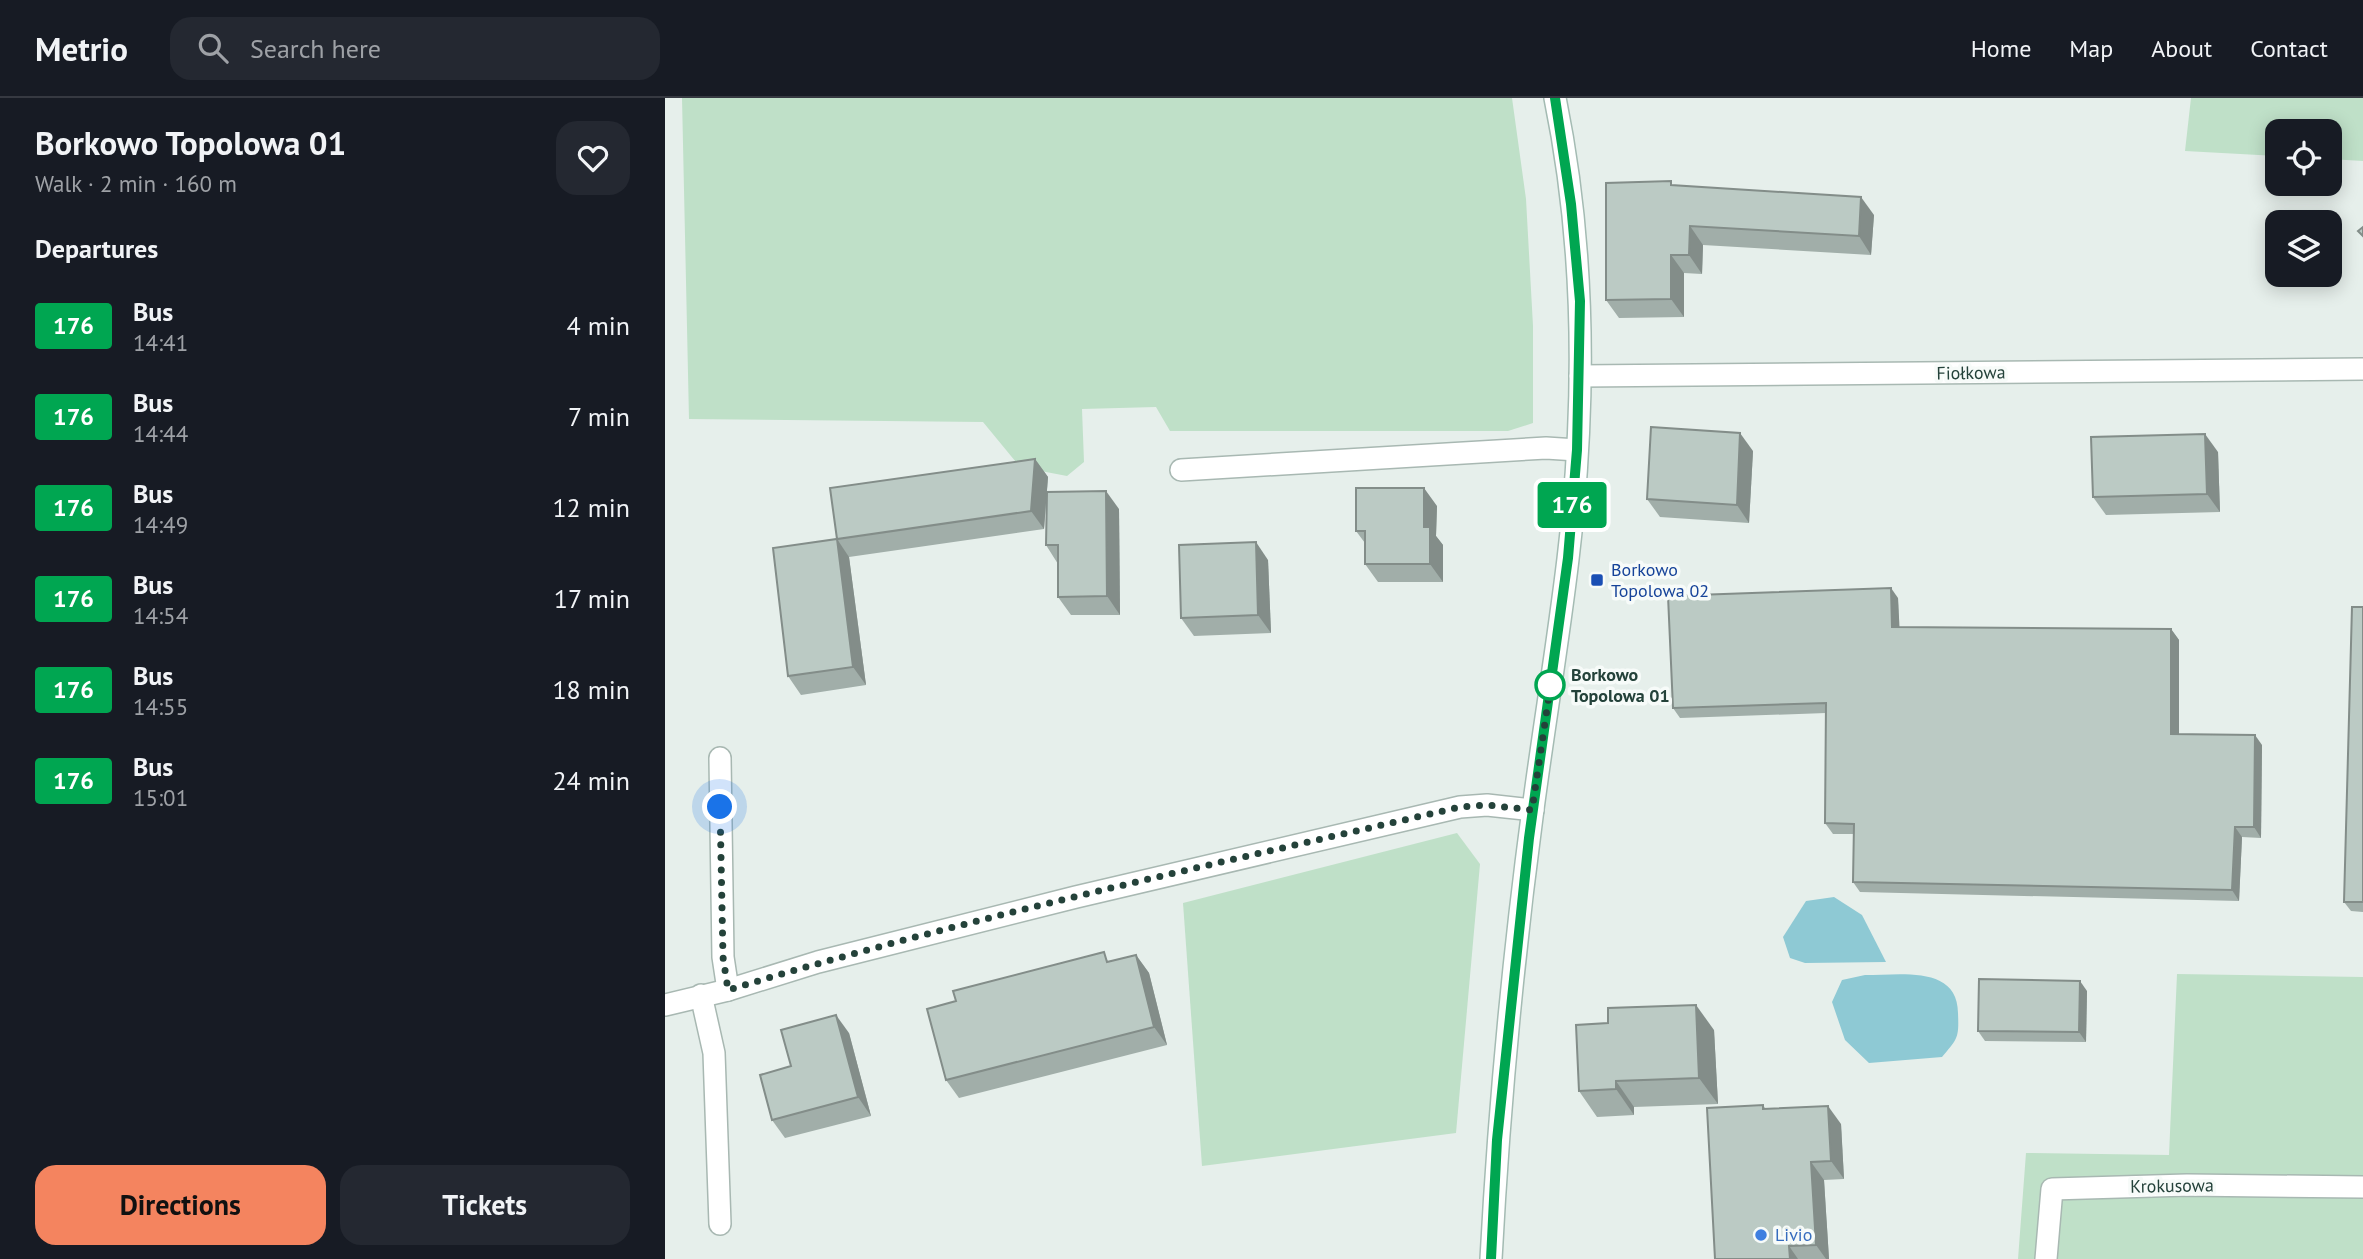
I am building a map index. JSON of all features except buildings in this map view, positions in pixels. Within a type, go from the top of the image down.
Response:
[{"type":"street","points":[[1491,1259],[1497,1140],[1532,810],[1568,558],[1577,450],[1580,301],[1571,204],[1555,98]]},
{"type":"street","name":"Fiołkowa","points":[[1580,376],[2363,369]]},
{"type":"street","points":[[1181,470],[1546,448],[1577,450]]},
{"type":"street","points":[[720,758],[723,957],[728,990]]},
{"type":"street","points":[[665,1005],[728,990],[818,962],[1076,897],[1460,807],[1487,805],[1532,810]]},
{"type":"street","points":[[701,995],[713,1053],[720,1224]]},
{"type":"street","name":"Krokusowa","points":[[2046,1259],[2052,1189],[2187,1185],[2363,1187]]},
{"type":"green space","points":[[682,98],[1512,98],[1526,199],[1533,326],[1533,423],[1508,431],[1170,431],[1156,407],[1082,409],[1084,462],[1067,476],[1020,467],[983,422],[689,419]]},
{"type":"green space","points":[[2191,98],[2363,98],[2363,161],[2342,160],[2342,119],[2265,119],[2265,155],[2185,151]]},
{"type":"green space","points":[[1457,833],[1480,864],[1456,1133],[1202,1166],[1183,903]]},
{"type":"green space","points":[[2177,974],[2363,977],[2363,1259],[2018,1259],[2026,1153],[2169,1155]]},
{"type":"water","points":[[1834,897],[1862,915],[1886,962],[1805,963],[1790,958],[1783,937],[1806,901]]},
{"type":"water","points":[[1865,975],[1925,976],[1948,987],[1955,998],[1958,1028],[1954,1041],[1942,1057],[1869,1063],[1845,1040],[1832,1002],[1842,980]]},
{"type":"bus line","name":"176","points":[[1491,1259],[1497,1140],[1529,838],[1568,558],[1577,450],[1580,301],[1571,204],[1555,98]]},
{"type":"place","name":"Borkowo Topolowa 02","points":[[1597,580]]},
{"type":"place","name":"Borkowo Topolowa 01","points":[[1550,685]]},
{"type":"place","name":"Livio","points":[[1761,1235]]},
{"type":"route","points":[[720,807],[723,957],[728,990],[818,962],[1460,807],[1487,805],[1532,810],[1551,682],[1550,685]]}]
